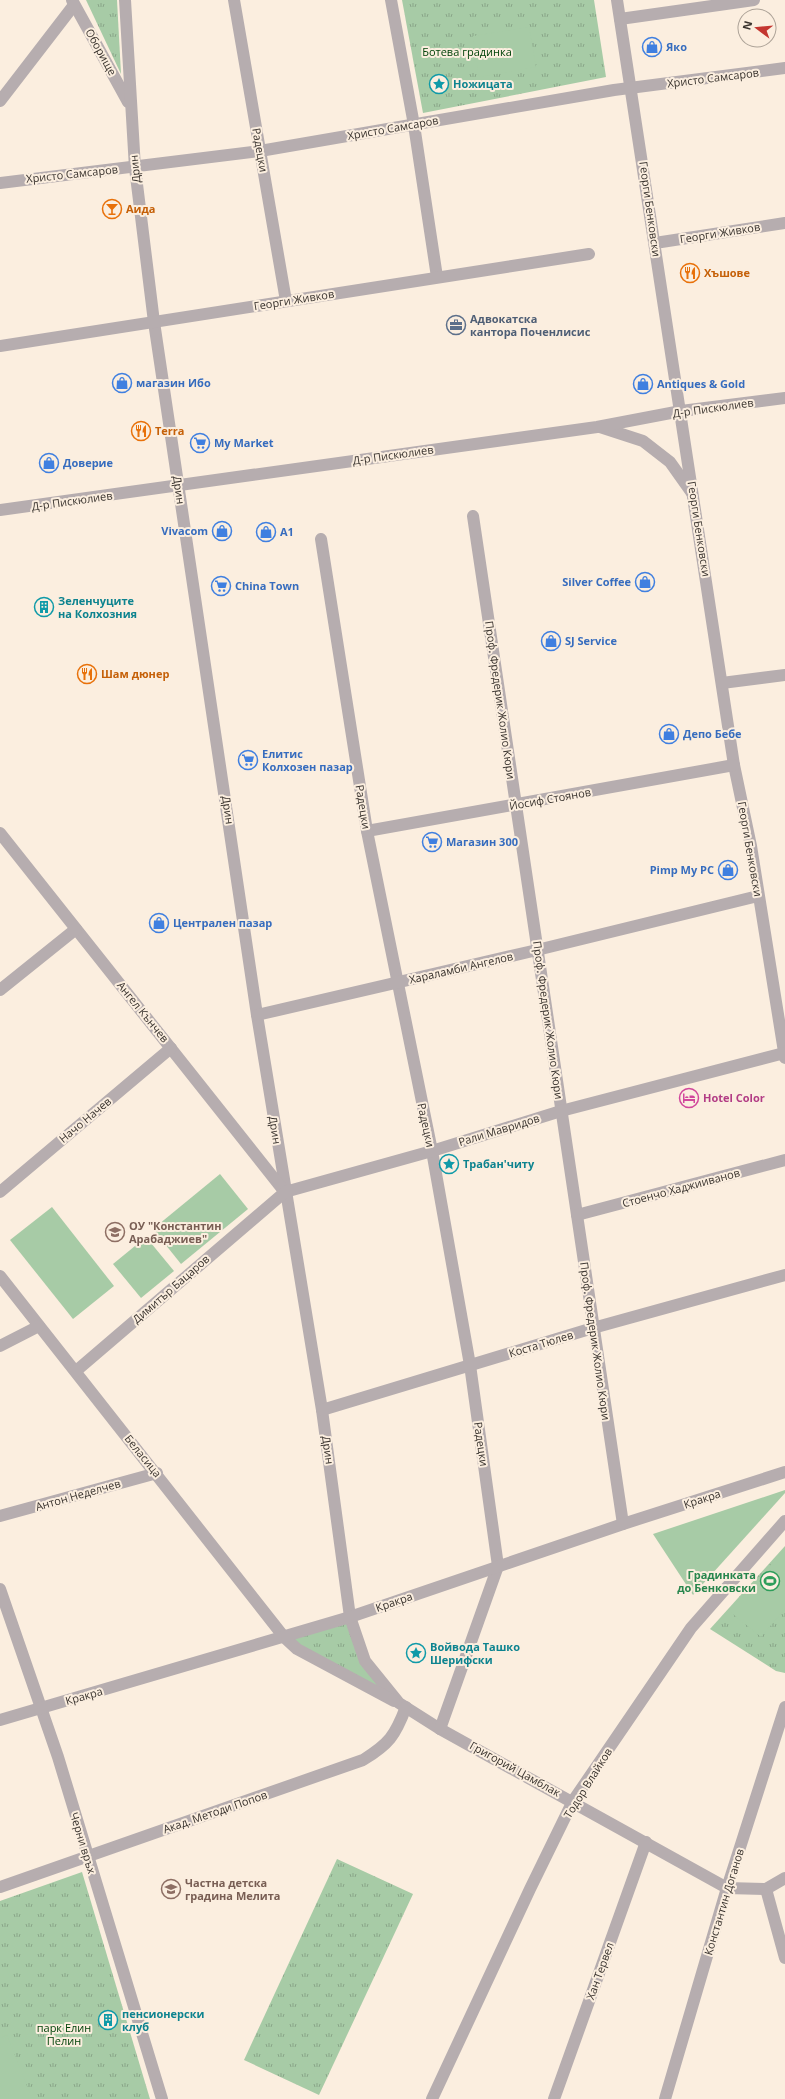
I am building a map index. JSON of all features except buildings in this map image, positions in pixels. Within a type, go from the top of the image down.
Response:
[{"type":"street","name":"Дрин","points":[[125,0],[135,168],[154,322],[257,1015],[322,1410],[350,1618]]},
{"type":"street","name":"Радецки","points":[[234,0],[286,301]]},
{"type":"street","points":[[391,0],[414,125],[437,277]]},
{"type":"street","name":"Георги Бенковски","points":[[617,0],[632,88],[734,766],[751,846],[785,1055]]},
{"type":"street","points":[[620,19],[754,0]]},
{"type":"street","name":"Оборище","points":[[73,2],[130,104]]},
{"type":"street","points":[[0,101],[73,2]]},
{"type":"street","name":"Христо Самсаров","points":[[0,183],[135,168],[260,151],[632,88],[785,68]]},
{"type":"street","name":"Георги Живков","points":[[655,243],[785,223]]},
{"type":"street","name":"Георги Живков","points":[[0,346],[589,254]]},
{"type":"street","name":"Д-р Пискюлиев","points":[[0,510],[597,426],[681,411],[785,398]]},
{"type":"street","points":[[597,426],[643,442],[670,462],[694,496]]},
{"type":"street","name":"Проф. Фредерик Жолио Кюри","points":[[473,516],[623,1524]]},
{"type":"street","name":"Радецки","points":[[321,539],[367,831],[396,983],[432,1151],[470,1365],[498,1566],[440,1729]]},
{"type":"street","points":[[722,683],[785,675]]},
{"type":"street","name":"Йосиф Стоянов","points":[[367,831],[734,766]]},
{"type":"street","name":"Ангел Кънчев","points":[[2,840],[76,929],[285,1192]]},
{"type":"street","name":"Хараламби Ангелов","points":[[257,1015],[537,950],[758,896]]},
{"type":"street","points":[[0,990],[76,929]]},
{"type":"street","name":"Начо Начев","points":[[0,1192],[171,1048]]},
{"type":"street","name":"Рали Мавридов","points":[[285,1192],[432,1151],[561,1110],[785,1055]]},
{"type":"street","name":"Стоенчо Хаджииванов","points":[[577,1215],[785,1160]]},
{"type":"street","name":"Димитър Бацаров","points":[[76,1371],[285,1192]]},
{"type":"street","name":"Коста Тюлев","points":[[322,1410],[593,1328],[785,1275]]},
{"type":"street","name":"Беласица","points":[[0,1276],[157,1473],[284,1637],[297,1649],[403,1705]]},
{"type":"street","points":[[0,1346],[39,1326]]},
{"type":"street","name":"Кракра","points":[[0,1720],[350,1618],[623,1524],[785,1472]]},
{"type":"street","name":"Антон Неделчев","points":[[0,1516],[157,1473]]},
{"type":"street","name":"Тодор Влайков","points":[[432,2099],[530,1889],[573,1801],[691,1628],[785,1521]]},
{"type":"street","name":"Черни връх","points":[[0,1589],[58,1757],[87,1857],[162,2099]]},
{"type":"street","name":"Григорий Цамблак","points":[[350,1618],[365,1660],[403,1705],[440,1729],[573,1801],[728,1888],[766,1889]]},
{"type":"street","name":"Акад. Методи Попов","points":[[0,1887],[364,1760],[384,1747],[398,1729],[403,1705]]},
{"type":"street","name":"Константин Доганов","points":[[666,2099],[728,1888],[785,1707]]},
{"type":"street","name":"Хан Тервел","points":[[554,2099],[646,1842]]},
{"type":"street","points":[[785,1878],[766,1889],[785,1958]]},
{"type":"green space","points":[[86,0],[117,0],[121,74]]},
{"type":"green space","name":"Ботева градинка","points":[[402,0],[594,0],[606,77],[423,113]]},
{"type":"green space","points":[[529,27],[536,67],[479,77],[473,36]]},
{"type":"green space","points":[[220,1174],[248,1209],[181,1264],[153,1229]]},
{"type":"green space","points":[[52,1207],[114,1286],[73,1319],[10,1240]]},
{"type":"green space","points":[[146,1237],[174,1271],[141,1298],[113,1264]]},
{"type":"green space","points":[[785,1490],[785,1493],[693,1595],[653,1534]]},
{"type":"green space","points":[[785,1546],[785,1673],[776,1671],[710,1629]]},
{"type":"green space","name":"Градинката до Бенковски","points":[[783,1551],[785,1553],[785,1609],[761,1637],[729,1611]]},
{"type":"green space","points":[[348,1621],[390,1695],[300,1646],[292,1638]]},
{"type":"green space","points":[[337,1859],[413,1894],[319,2095],[244,2060]]},
{"type":"green space","name":"парк Елин Пелин","points":[[82,1872],[150,2099],[0,2099],[0,1901]]},
{"type":"green space","points":[[7,2035],[32,2099],[0,2099],[0,2038]]},
{"type":"place","name":"Яко","points":[[652,47]]},
{"type":"place","name":"Ножицата","points":[[439,84]]},
{"type":"place","name":"Аида","points":[[112,209]]},
{"type":"place","name":"Хъшове","points":[[690,273]]},
{"type":"place","name":"Адвокатска кантора Поченлисис","points":[[456,325]]},
{"type":"place","name":"магазин Ибо","points":[[122,383]]},
{"type":"place","name":"Antiques & Gold","points":[[643,384]]},
{"type":"place","name":"Terra","points":[[141,431]]},
{"type":"place","name":"My Market","points":[[200,443]]},
{"type":"place","name":"Доверие","points":[[49,463]]},
{"type":"place","name":"Vivacom","points":[[222,531]]},
{"type":"place","name":"A1","points":[[266,532]]},
{"type":"place","name":"Silver Coffee","points":[[645,582]]},
{"type":"place","name":"China Town","points":[[221,586]]},
{"type":"place","name":"Зеленчуците на Колхозния","points":[[44,607]]},
{"type":"place","name":"SJ Service","points":[[551,641]]},
{"type":"place","name":"Шам дюнер","points":[[87,674]]},
{"type":"place","name":"Депо Бебе","points":[[669,734]]},
{"type":"place","name":"Елитис Колхозен пазар","points":[[248,760]]},
{"type":"place","name":"Магазин 300","points":[[432,842]]},
{"type":"place","name":"Pimp My PC","points":[[728,870]]},
{"type":"place","name":"Централен пазар","points":[[159,923]]},
{"type":"place","name":"Hotel Color","points":[[689,1098]]},
{"type":"place","name":"Трабан'читу","points":[[449,1164]]},
{"type":"place","name":"ОУ \"Константин Арабаджиев\"","points":[[115,1232]]},
{"type":"place","name":"Градинката до Бенковски","points":[[770,1581]]},
{"type":"place","name":"Войвода Ташко Шерифски","points":[[416,1653]]},
{"type":"place","name":"Частна детска градина Мелита","points":[[171,1889]]},
{"type":"place","name":"пенсионерски клуб","points":[[108,2020]]}]
